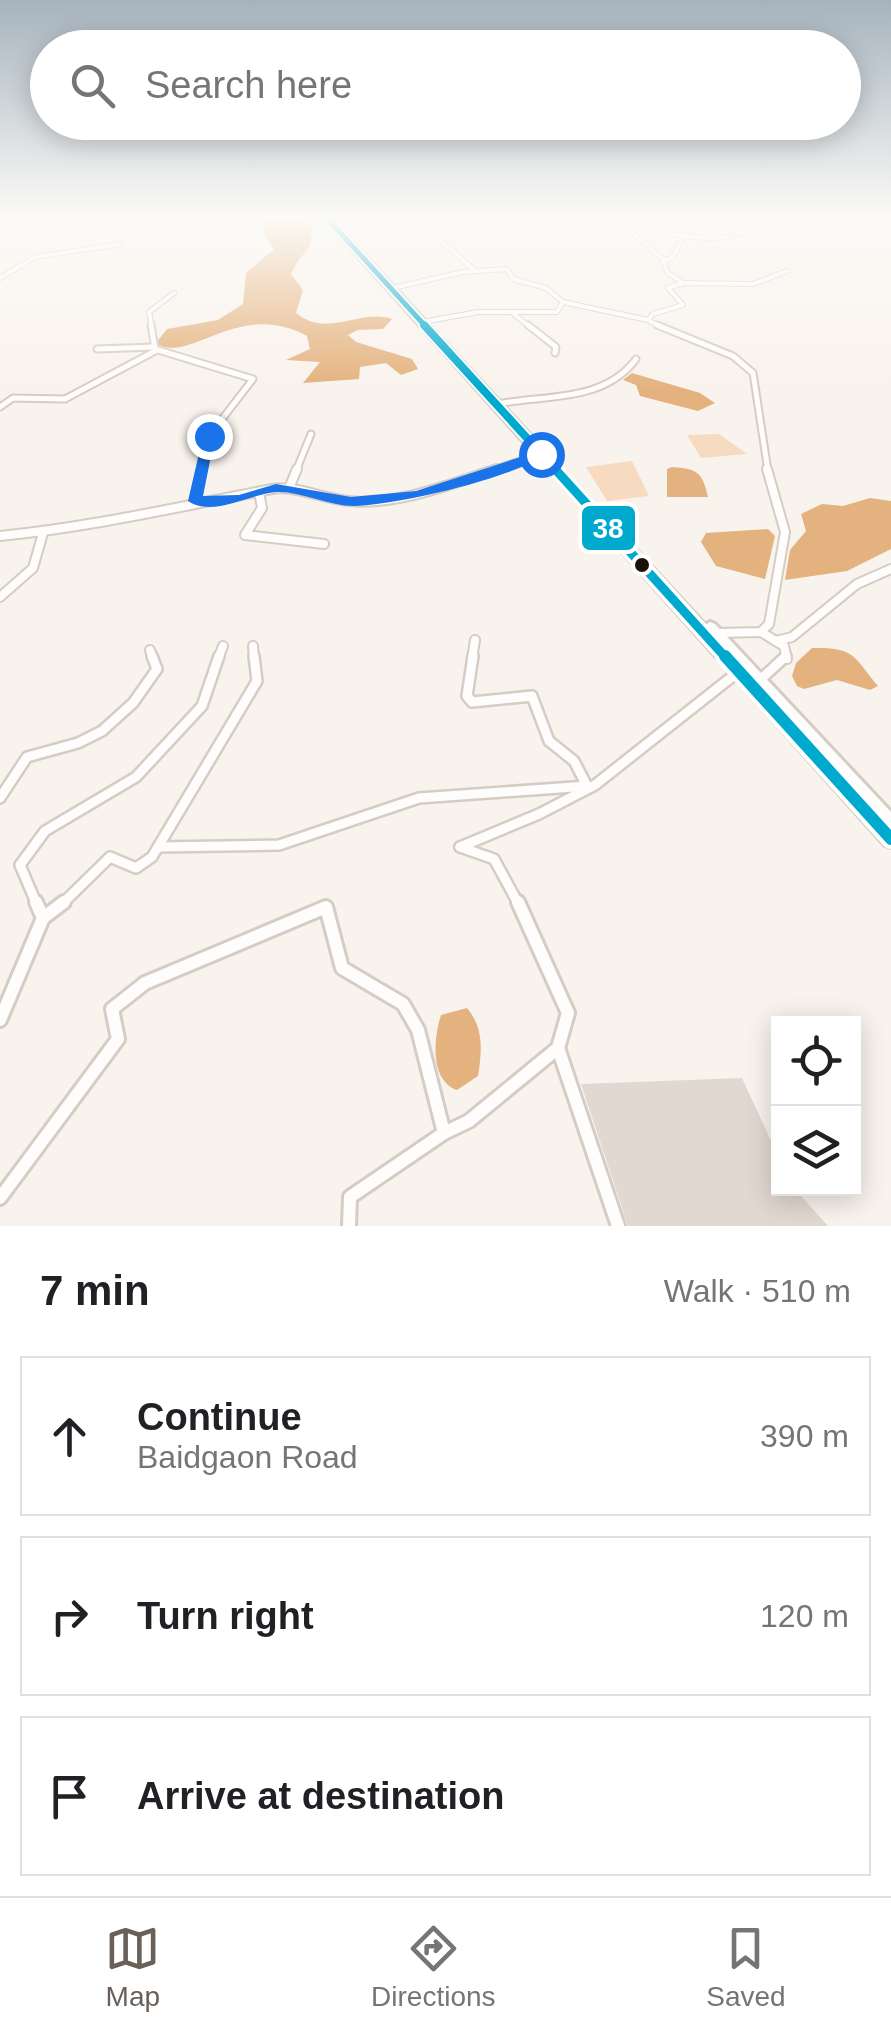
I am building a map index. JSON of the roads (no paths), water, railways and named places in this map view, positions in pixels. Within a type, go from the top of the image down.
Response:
[{"type":"highway","points":[[381,274],[891,839]]},
{"type":"highway","points":[[384,274],[891,822]]},
{"type":"street","points":[[397,288],[434,281],[442,274]]},
{"type":"street","points":[[510,274],[513,279],[546,288],[563,302],[595,304],[629,320],[648,320],[682,340],[730,354],[753,373],[771,493],[785,532],[769,624],[761,632]]},
{"type":"street","points":[[671,274],[683,284]]},
{"type":"street","points":[[648,320],[653,314],[681,308],[682,302],[665,290],[683,284],[753,284],[781,274]]},
{"type":"street","points":[[156,348],[149,312],[174,292]]},
{"type":"street","points":[[428,321],[478,312],[557,312],[563,302]]},
{"type":"street","points":[[514,314],[550,340],[556,347],[554,353]]},
{"type":"street","points":[[0,407],[13,398],[66,399],[156,348]]},
{"type":"street","points":[[97,349],[156,348],[252,379],[209,436],[195,501]]},
{"type":"street","points":[[504,403],[549,399],[603,386],[624,376],[636,359]]},
{"type":"street","points":[[289,488],[312,434]]},
{"type":"street","points":[[0,536],[115,522],[195,501],[227,501],[289,488],[351,502],[418,495],[541,454]]},
{"type":"street","points":[[259,492],[262,508],[244,535],[324,544]]},
{"type":"street","points":[[0,597],[33,568],[43,532]]},
{"type":"street","points":[[776,642],[792,637],[857,584],[891,570]]},
{"type":"street","points":[[716,633],[761,632],[784,646],[786,660],[760,680]]},
{"type":"street","points":[[476,640],[466,696],[472,702],[532,696],[548,741],[574,761],[588,786]]},
{"type":"street","points":[[43,918],[20,865],[36,838],[136,778],[202,706],[223,646]]},
{"type":"street","points":[[0,1020],[43,918],[76,894],[110,856],[136,868],[158,846],[257,681],[253,646]]},
{"type":"street","points":[[0,798],[20,763],[34,752],[80,742],[118,719],[145,690],[156,669],[150,650]]},
{"type":"street","points":[[349,1226],[350,1197],[444,1133],[470,1121],[558,1048],[568,1014],[503,869],[494,859],[460,847],[514,826],[610,774],[690,706],[738,672]]},
{"type":"street","points":[[158,846],[279,845],[420,798],[588,786]]},
{"type":"street","points":[[0,1198],[118,1039],[112,1009],[120,998],[145,983],[326,907],[342,968],[403,1004],[418,1030],[444,1133]]},
{"type":"street","points":[[558,1048],[612,1198],[618,1226]]}]
